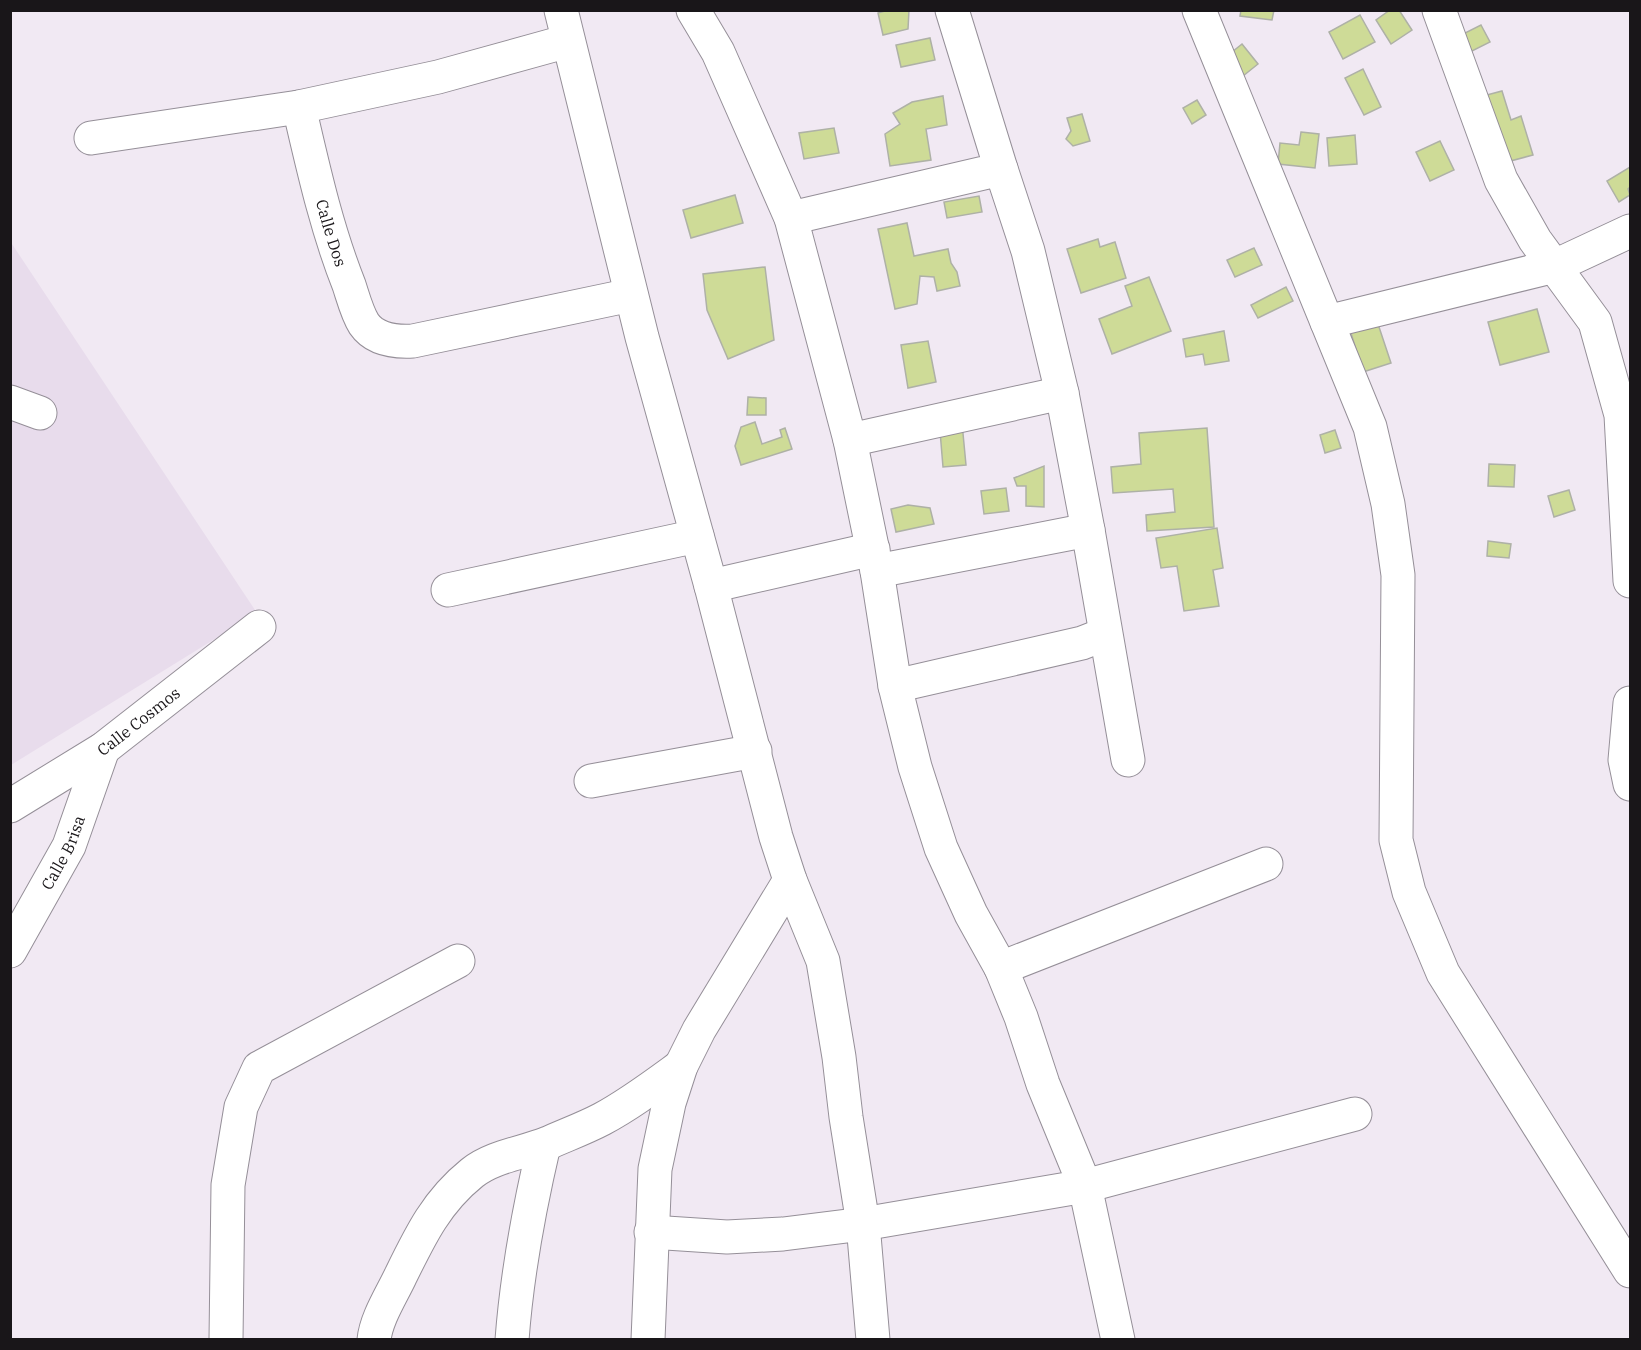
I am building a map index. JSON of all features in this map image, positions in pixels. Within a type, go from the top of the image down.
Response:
[{"type":"street","points":[[693,10],[718,52],[790,218],[850,440],[875,560],[895,686],[915,767],[941,848],[971,914],[1001,968],[1021,1017],[1043,1084],[1085,1186],[1118,1340]]},
{"type":"street","points":[[952,10],[1028,251],[1062,393],[1128,760]]},
{"type":"street","points":[[1198,10],[1370,427],[1389,504],[1398,575],[1396,840],[1409,892],[1443,973],[1630,1271]]},
{"type":"street","points":[[1439,10],[1500,180],[1535,240],[1595,322],[1621,415],[1630,581]]},
{"type":"street","points":[[91,138],[299,108],[438,77],[565,26],[631,295],[711,585],[776,837],[790,880],[823,961],[840,1057],[846,1117],[863,1224],[873,1340]]},
{"type":"street","name":"Calle Dos","points":[[299,108],[340,264],[363,323],[380,337],[393,342],[413,341],[631,295]]},
{"type":"street","points":[[790,218],[1001,169]]},
{"type":"street","points":[[1327,322],[1554,266],[1630,231]]},
{"type":"street","points":[[850,440],[1062,393]]},
{"type":"street","points":[[711,585],[1088,530]]},
{"type":"street","points":[[448,590],[697,536]]},
{"type":"street","name":"Calle Cosmos","points":[[10,806],[103,749],[259,627]]},
{"type":"street","points":[[895,686],[1082,643],[1105,634]]},
{"type":"street","points":[[1629,768],[1630,703]]},
{"type":"street","name":"Calle Brisa","points":[[10,951],[69,846],[103,749]]},
{"type":"street","points":[[591,781],[754,751]]},
{"type":"street","points":[[1001,968],[1266,864]]},
{"type":"street","points":[[648,1340],[655,1169],[669,1103],[681,1066],[699,1030],[790,880]]},
{"type":"street","points":[[226,1340],[228,1185],[241,1107],[259,1068],[459,960]]},
{"type":"street","points":[[374,1340],[384,1312],[428,1221],[452,1192],[474,1171],[501,1159],[544,1145],[600,1120],[629,1103],[681,1066]]},
{"type":"street","points":[[651,1232],[728,1237],[783,1234],[863,1224],[1085,1186],[1355,1114]]},
{"type":"street","points":[[512,1340],[515,1295],[527,1218],[544,1145]]},
{"type":"shaded area","points":[[10,241],[257,613],[11,765],[10,765]]},
{"type":"building","points":[[888,10],[909,10],[908,29],[883,35],[878,13]]},
{"type":"building","points":[[1241,10],[1274,10],[1272,20],[1240,16]]},
{"type":"building","points":[[1390,10],[1399,10],[1412,30],[1391,44],[1376,20]]},
{"type":"building","points":[[1360,15],[1375,42],[1343,59],[1329,32]]},
{"type":"building","points":[[1481,25],[1490,42],[1468,53],[1459,36]]},
{"type":"building","points":[[930,38],[935,60],[901,67],[896,45]]},
{"type":"building","points":[[1242,44],[1258,64],[1243,76],[1227,56]]},
{"type":"building","points":[[1363,69],[1381,107],[1364,115],[1345,78]]},
{"type":"building","points":[[1502,91],[1511,120],[1521,116],[1533,155],[1503,163],[1483,96]]},
{"type":"building","points":[[943,96],[947,125],[926,129],[931,160],[890,166],[885,134],[900,124],[893,113],[912,102]]},
{"type":"building","points":[[1197,100],[1206,115],[1192,124],[1183,108]]},
{"type":"building","points":[[1082,114],[1090,141],[1073,146],[1066,139],[1071,131],[1067,118]]},
{"type":"building","points":[[834,128],[839,153],[804,159],[799,133]]},
{"type":"building","points":[[1301,132],[1319,134],[1315,168],[1278,164],[1280,143],[1299,145]]},
{"type":"building","points":[[1355,135],[1357,164],[1329,166],[1327,138]]},
{"type":"building","points":[[1440,141],[1454,170],[1430,181],[1416,152]]},
{"type":"building","points":[[1630,167],[1630,187],[1628,189],[1630,195],[1619,202],[1607,181]]},
{"type":"building","points":[[735,195],[743,223],[691,238],[683,210]]},
{"type":"building","points":[[979,196],[982,212],[947,218],[944,202]]},
{"type":"building","points":[[907,223],[914,256],[948,249],[960,286],[937,291],[934,277],[920,276],[917,304],[895,309],[878,229]]},
{"type":"building","points":[[1098,239],[1100,247],[1115,242],[1126,278],[1081,293],[1067,249]]},
{"type":"building","points":[[1254,248],[1262,265],[1235,277],[1227,260]]},
{"type":"building","points":[[765,267],[774,340],[728,359],[707,310],[703,274]]},
{"type":"building","points":[[1149,277],[1171,331],[1112,354],[1099,319],[1132,306],[1125,286]]},
{"type":"building","points":[[1286,287],[1293,301],[1258,318],[1251,305]]},
{"type":"building","points":[[1537,309],[1549,352],[1500,365],[1488,322]]},
{"type":"building","points":[[1377,321],[1391,363],[1363,372],[1350,330]]},
{"type":"building","points":[[1224,331],[1229,361],[1205,365],[1203,354],[1186,357],[1183,339]]},
{"type":"building","points":[[928,341],[936,382],[908,388],[901,345]]},
{"type":"building","points":[[748,397],[766,398],[766,415],[747,415]]},
{"type":"building","points":[[755,422],[762,444],[782,437],[780,430],[785,428],[792,449],[741,465],[735,446],[741,427]]},
{"type":"building","points":[[962,423],[966,465],[943,467],[940,431]]},
{"type":"building","points":[[1207,428],[1214,527],[1147,531],[1146,515],[1175,512],[1173,489],[1113,493],[1111,467],[1141,464],[1139,433]]},
{"type":"building","points":[[1335,430],[1341,448],[1325,453],[1320,435]]},
{"type":"building","points":[[1489,464],[1515,465],[1514,487],[1488,486]]},
{"type":"building","points":[[1044,466],[1044,507],[1026,506],[1026,486],[1017,486],[1014,478]]},
{"type":"building","points":[[1006,488],[1009,511],[984,514],[981,491]]},
{"type":"building","points":[[1569,490],[1575,510],[1554,517],[1548,496]]},
{"type":"building","points":[[908,505],[930,508],[934,524],[896,532],[891,509]]},
{"type":"building","points":[[1217,528],[1223,568],[1213,570],[1219,606],[1184,611],[1177,566],[1161,568],[1156,538]]},
{"type":"building","points":[[1488,541],[1511,544],[1509,558],[1487,556]]}]
